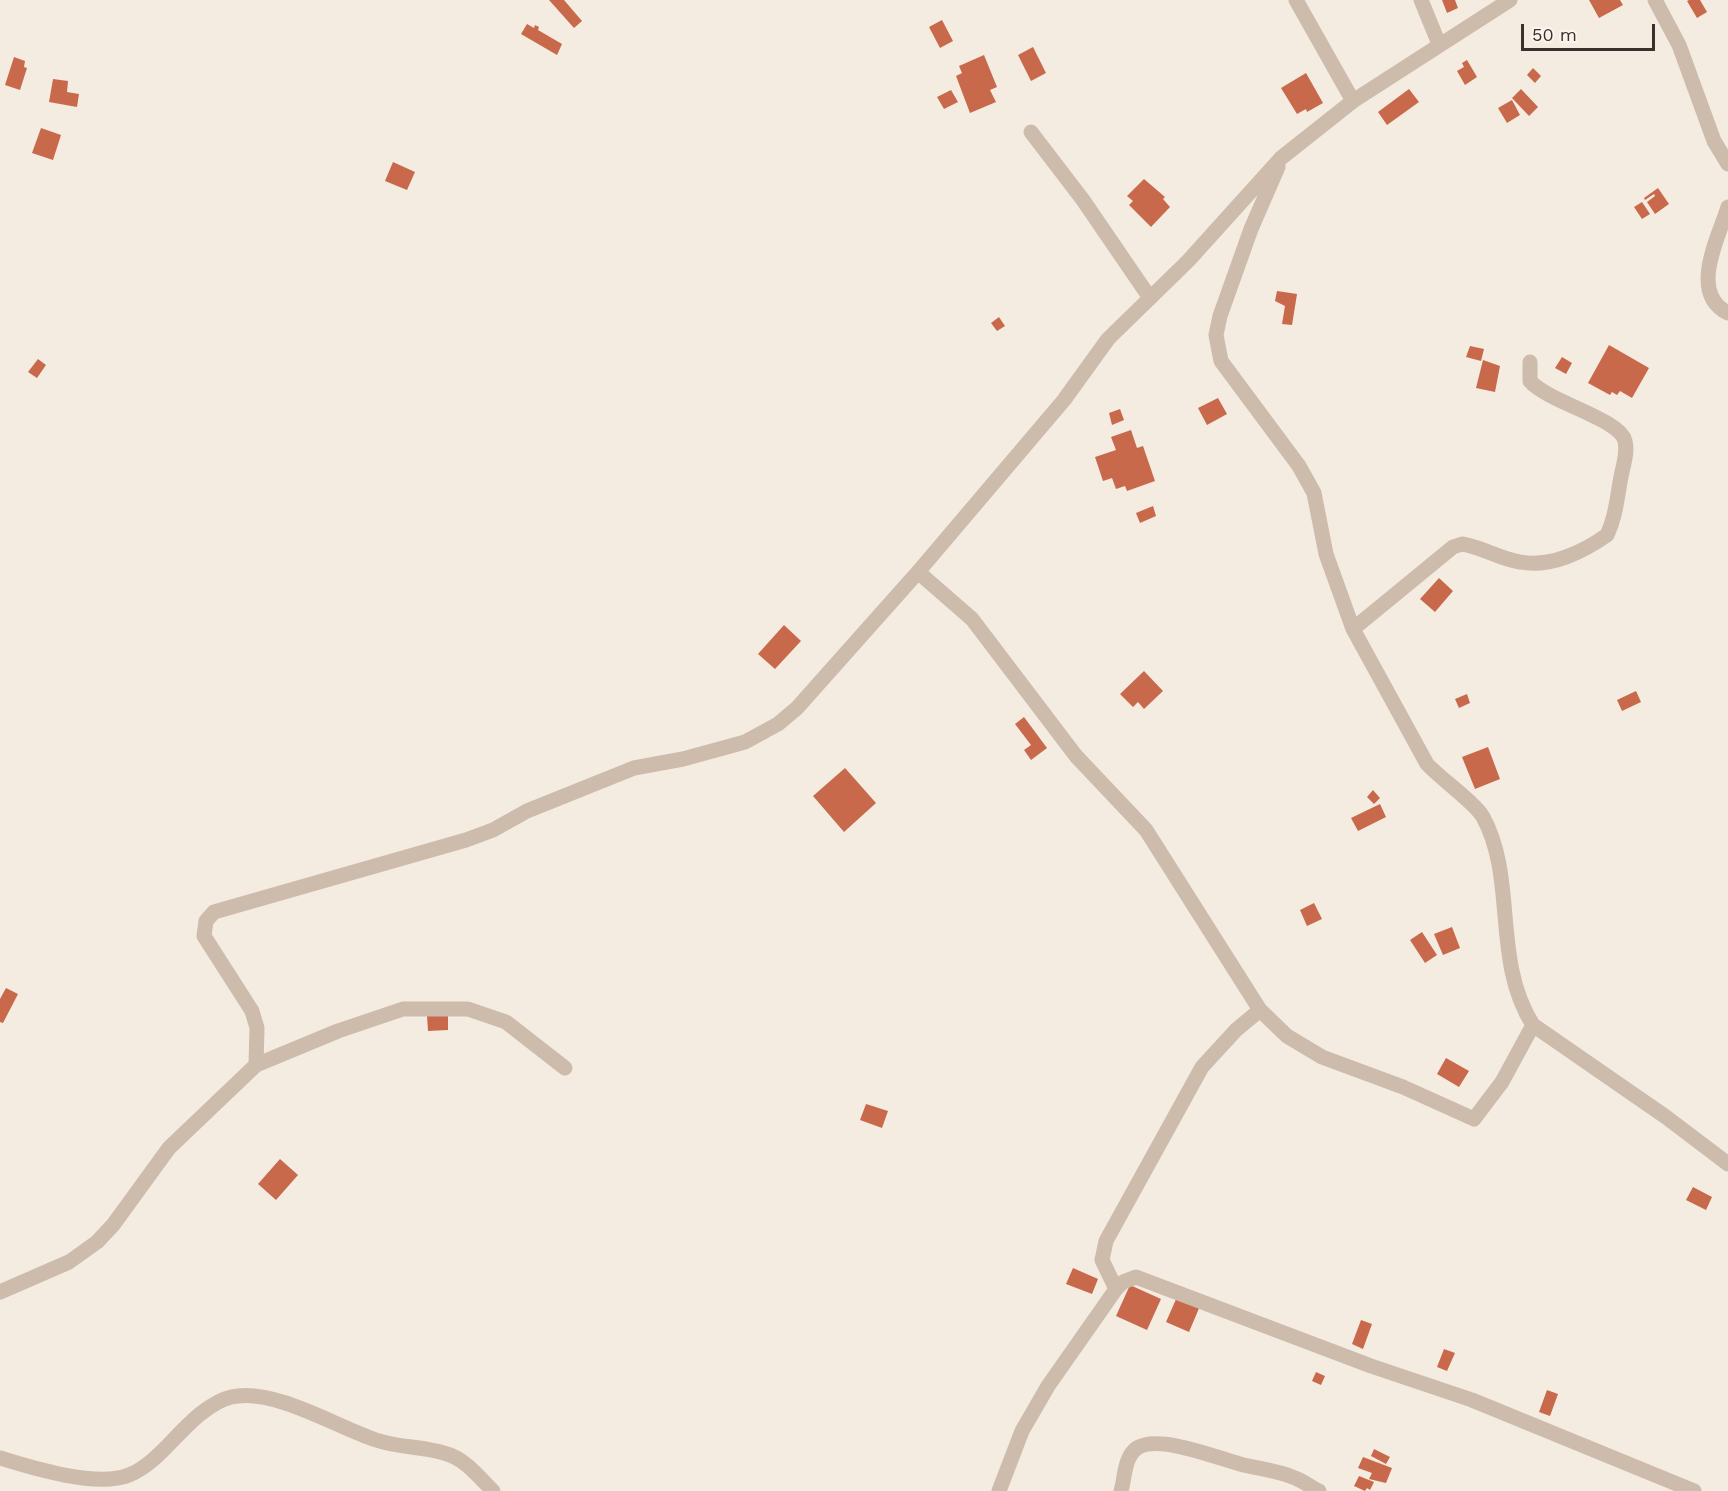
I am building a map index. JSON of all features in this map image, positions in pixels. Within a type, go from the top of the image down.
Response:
[{"type":"street","points":[[1296,0],[1353,101]]},
{"type":"street","points":[[1421,0],[1439,44]]},
{"type":"street","points":[[256,1065],[257,1028],[252,1011],[204,936],[206,921],[214,912],[484,833],[527,811],[634,768],[683,759],[745,742],[778,723],[797,708],[918,572],[1064,400],[1108,339],[1188,261],[1281,158],[1353,101],[1510,0]]},
{"type":"street","points":[[1655,0],[1679,45],[1714,141],[1728,164]]},
{"type":"street","points":[[1030,132],[1083,200],[1150,298]]},
{"type":"street","points":[[1281,158],[1236,269],[1216,335],[1221,361],[1299,466],[1314,493],[1326,554],[1353,628],[1427,764],[1442,781],[1482,814],[1493,839],[1510,969],[1521,1006],[1533,1025],[1666,1117],[1728,1164]]},
{"type":"street","points":[[1728,207],[1708,270],[1711,298],[1720,309],[1728,313]]},
{"type":"street","points":[[1353,628],[1453,547],[1462,544],[1518,562],[1536,564],[1571,555],[1607,535],[1617,506],[1626,456],[1625,438],[1615,427],[1556,400],[1534,386],[1530,381],[1530,362]]},
{"type":"street","points":[[918,572],[972,619],[1076,756],[1146,830],[1260,1010],[1287,1036],[1322,1057],[1404,1087],[1473,1119],[1502,1082],[1533,1025]]},
{"type":"street","points":[[0,1292],[69,1262],[97,1242],[169,1148],[256,1065],[338,1031],[403,1010],[468,1009],[506,1022],[565,1068]]},
{"type":"street","points":[[1116,1289],[1102,1260],[1106,1241],[1202,1067],[1236,1030],[1260,1010]]},
{"type":"street","points":[[999,1491],[1022,1431],[1048,1386],[1116,1289],[1123,1282],[1136,1277],[1371,1366],[1472,1400],[1694,1491]]},
{"type":"street","points":[[0,1458],[81,1477],[106,1479],[129,1476],[148,1464],[196,1417],[221,1401],[238,1395],[260,1397],[304,1410],[377,1441],[449,1454],[470,1468],[493,1491]]},
{"type":"street","points":[[1121,1491],[1131,1453],[1139,1447],[1152,1445],[1185,1447],[1212,1454],[1294,1478],[1319,1491]]},
{"type":"building","points":[[549,0],[564,0],[582,21],[574,28]]},
{"type":"building","points":[[1442,0],[1455,0],[1458,8],[1447,13]]},
{"type":"building","points":[[1589,0],[1620,0],[1623,5],[1599,18]]},
{"type":"building","points":[[1700,0],[1707,12],[1697,18],[1687,1]]},
{"type":"building","points":[[942,20],[953,41],[940,48],[929,27]]},
{"type":"building","points":[[527,24],[534,28],[535,25],[539,27],[538,30],[562,44],[557,55],[521,34]]},
{"type":"building","points":[[1033,47],[1046,73],[1031,81],[1018,55]]},
{"type":"building","points":[[984,55],[997,87],[990,90],[996,102],[970,113],[956,76],[962,73],[959,66]]},
{"type":"building","points":[[14,57],[25,61],[24,67],[27,68],[20,90],[5,85]]},
{"type":"building","points":[[1467,60],[1477,77],[1465,85],[1457,71],[1464,67],[1462,63]]},
{"type":"building","points":[[1533,68],[1541,76],[1535,83],[1527,75]]},
{"type":"building","points":[[1306,73],[1323,103],[1307,112],[1306,109],[1297,114],[1281,88]]},
{"type":"building","points":[[53,79],[68,81],[67,92],[79,94],[77,107],[49,102]]},
{"type":"building","points":[[1409,89],[1419,102],[1387,125],[1378,112]]},
{"type":"building","points":[[1521,89],[1538,107],[1529,116],[1512,98]]},
{"type":"building","points":[[951,90],[958,102],[944,109],[937,97]]},
{"type":"building","points":[[1512,100],[1520,115],[1507,123],[1498,108]]},
{"type":"building","points":[[41,128],[61,135],[53,160],[32,153]]},
{"type":"building","points":[[393,162],[415,172],[407,190],[385,181]]},
{"type":"building","points":[[1144,179],[1165,197],[1163,199],[1170,207],[1151,227],[1129,205],[1133,201],[1127,196]]},
{"type":"building","points":[[1658,188],[1669,204],[1655,214],[1647,202],[1655,196],[1654,194],[1645,200],[1644,198]]},
{"type":"building","points":[[1642,202],[1650,214],[1642,219],[1634,207]]},
{"type":"building","points":[[1277,291],[1297,294],[1292,325],[1282,324],[1285,306],[1275,301]]},
{"type":"building","points":[[999,317],[1005,326],[997,331],[991,323]]},
{"type":"building","points":[[1609,345],[1649,368],[1632,398],[1620,391],[1617,395],[1612,392],[1610,395],[1588,383]]},
{"type":"building","points":[[1470,346],[1484,349],[1481,361],[1466,357]]},
{"type":"building","points":[[1562,357],[1572,363],[1566,374],[1555,368]]},
{"type":"building","points":[[38,359],[46,365],[37,378],[28,372]]},
{"type":"building","points":[[1483,360],[1500,366],[1495,392],[1476,388]]},
{"type":"building","points":[[1218,398],[1227,414],[1207,425],[1198,408]]},
{"type":"building","points":[[1120,409],[1124,420],[1112,425],[1109,413]]},
{"type":"building","points":[[1131,430],[1137,448],[1143,446],[1155,481],[1127,491],[1125,486],[1116,489],[1112,478],[1103,481],[1095,457],[1116,450],[1111,437]]},
{"type":"building","points":[[1153,506],[1156,516],[1140,523],[1136,513]]},
{"type":"building","points":[[1439,578],[1453,591],[1435,612],[1420,599]]},
{"type":"building","points":[[784,625],[801,641],[775,669],[758,654]]},
{"type":"building","points":[[1144,671],[1163,691],[1144,709],[1138,702],[1133,707],[1120,694]]},
{"type":"building","points":[[1636,691],[1641,702],[1622,711],[1617,700]]},
{"type":"building","points":[[1467,694],[1470,703],[1459,708],[1455,699]]},
{"type":"building","points":[[1024,717],[1047,748],[1031,760],[1024,750],[1031,745],[1015,724]]},
{"type":"building","points":[[1488,747],[1500,779],[1475,789],[1462,757]]},
{"type":"building","points":[[845,768],[876,803],[844,832],[813,796]]},
{"type":"building","points":[[1373,790],[1380,798],[1374,804],[1367,797]]},
{"type":"building","points":[[1380,804],[1386,817],[1358,831],[1351,818]]},
{"type":"building","points":[[1314,903],[1322,919],[1307,926],[1300,910]]},
{"type":"building","points":[[1452,927],[1460,948],[1443,955],[1434,934]]},
{"type":"building","points":[[1422,932],[1437,955],[1425,963],[1410,940]]},
{"type":"building","points":[[6,988],[18,994],[3,1023],[0,1022],[0,999]]},
{"type":"building","points":[[448,1014],[448,1030],[428,1031],[427,1015]]},
{"type":"building","points":[[1446,1058],[1469,1071],[1459,1087],[1437,1074]]},
{"type":"building","points":[[866,1104],[888,1111],[882,1128],[860,1120]]},
{"type":"building","points":[[280,1159],[298,1175],[276,1200],[258,1184]]},
{"type":"building","points":[[1693,1187],[1712,1197],[1706,1210],[1686,1200]]},
{"type":"building","points":[[1073,1268],[1098,1279],[1092,1294],[1066,1284]]},
{"type":"building","points":[[1130,1285],[1161,1299],[1147,1330],[1116,1316]]},
{"type":"building","points":[[1177,1297],[1200,1306],[1189,1332],[1166,1322]]},
{"type":"building","points":[[1361,1320],[1372,1324],[1363,1349],[1352,1344]]},
{"type":"building","points":[[1444,1349],[1455,1353],[1447,1371],[1437,1367]]},
{"type":"building","points":[[1316,1372],[1325,1376],[1321,1385],[1312,1381]]},
{"type":"building","points":[[1547,1390],[1558,1394],[1550,1416],[1539,1412]]},
{"type":"building","points":[[1374,1449],[1390,1457],[1386,1464],[1371,1456]]},
{"type":"building","points":[[1363,1457],[1392,1468],[1386,1483],[1369,1479],[1372,1473],[1358,1468]]},
{"type":"building","points":[[1359,1476],[1374,1482],[1370,1490],[1367,1488],[1365,1491],[1354,1486]]}]
